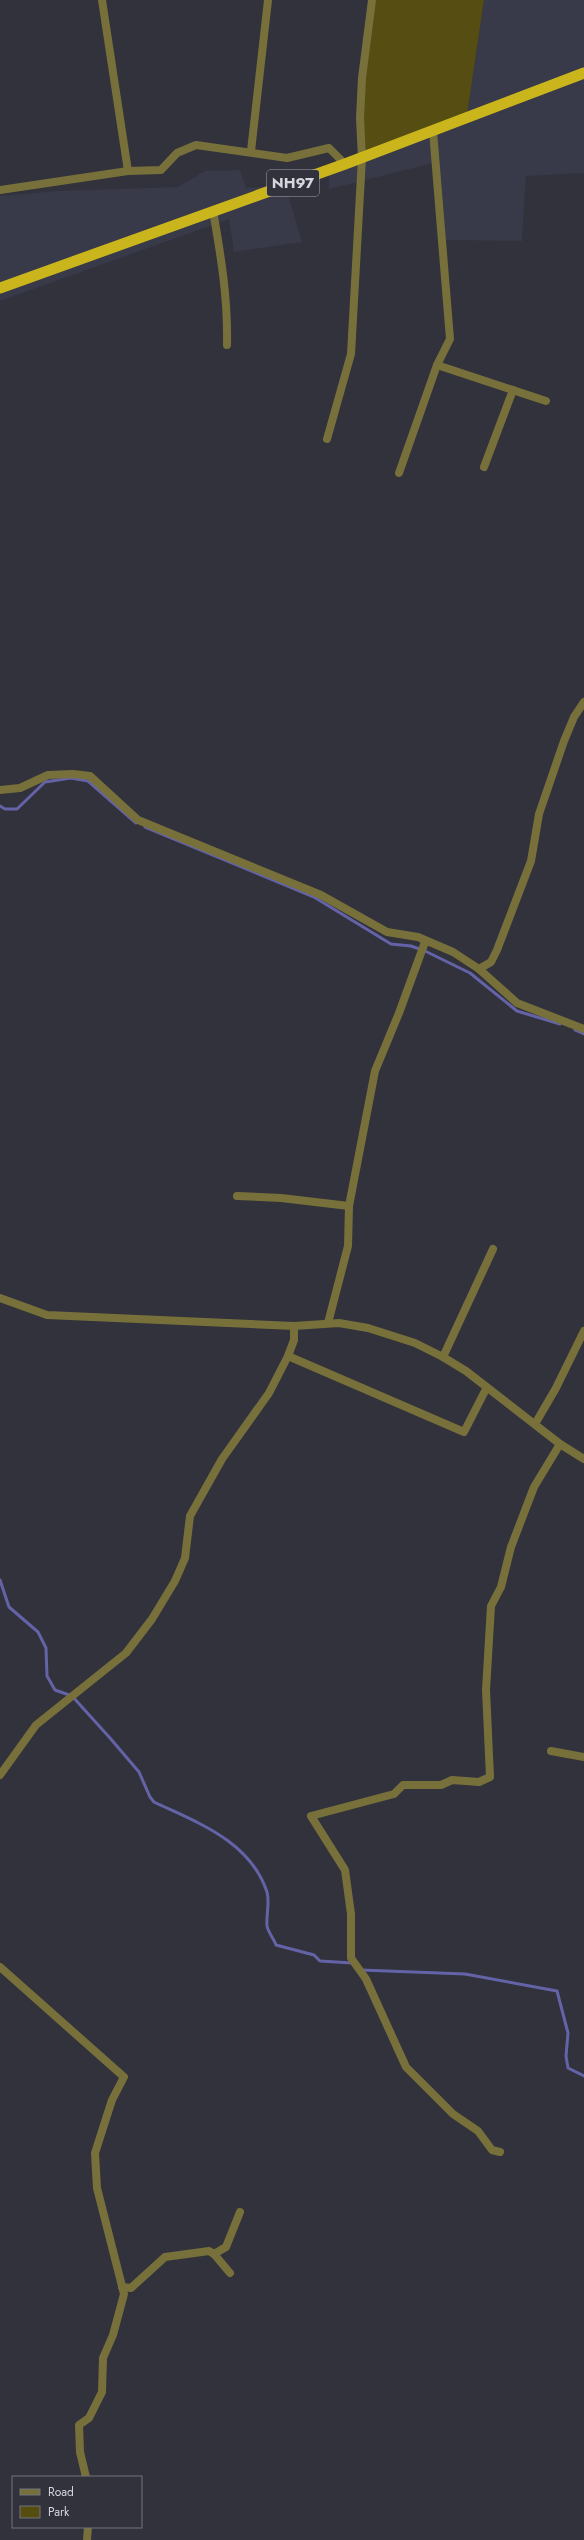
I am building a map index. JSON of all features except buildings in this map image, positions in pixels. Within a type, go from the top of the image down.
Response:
[{"type":"highway","name":"NH97","points":[[0,288],[362,158],[584,73]]},
{"type":"street","points":[[102,0],[128,170]]},
{"type":"street","points":[[251,151],[268,0]]},
{"type":"street","points":[[327,439],[351,354],[362,158],[360,118],[362,78],[372,0]]},
{"type":"street","points":[[399,473],[437,365],[450,339],[433,131]]},
{"type":"street","points":[[0,190],[128,170],[161,170],[177,153],[196,145],[251,151],[286,158],[329,148],[345,164]]},
{"type":"street","points":[[213,211],[222,262],[228,315],[228,345]]},
{"type":"street","points":[[437,365],[546,401]]},
{"type":"street","points":[[484,467],[513,390]]},
{"type":"street","points":[[479,969],[491,962],[497,950],[531,861],[539,814],[564,741],[574,717],[584,702]]},
{"type":"street","points":[[0,790],[20,788],[48,775],[73,774],[90,776],[138,820],[321,895],[387,932],[418,937],[425,942],[453,952],[479,969],[517,1003],[584,1029]]},
{"type":"street","points":[[328,1323],[348,1246],[348,1206],[375,1071],[399,1013],[425,942]]},
{"type":"street","points":[[237,1196],[280,1198],[348,1206]]},
{"type":"street","points":[[443,1357],[493,1249]]},
{"type":"street","points":[[0,1298],[47,1315],[294,1326],[328,1323],[368,1328],[416,1343],[443,1357],[466,1371],[486,1389],[560,1444],[584,1459]]},
{"type":"street","points":[[0,1775],[36,1725],[126,1653],[152,1619],[175,1581],[185,1558],[190,1516],[222,1459],[269,1393],[288,1356],[294,1340],[294,1326]]},
{"type":"street","points":[[535,1424],[581,1348],[584,1331]]},
{"type":"street","points":[[288,1356],[464,1432],[486,1389]]},
{"type":"street","points":[[500,2152],[492,2150],[478,2131],[453,2114],[406,2067],[366,1979],[351,1958],[351,1914],[345,1870],[312,1816],[394,1794],[403,1785],[441,1785],[452,1780],[479,1782],[490,1776],[486,1690],[491,1606],[501,1587],[511,1547],[534,1487],[560,1444]]},
{"type":"street","points":[[551,1751],[584,1757]]},
{"type":"street","points":[[0,1967],[124,2077],[112,2100],[95,2153],[96,2188],[124,2294],[113,2336],[103,2358],[102,2392],[89,2418],[79,2425],[80,2452],[86,2476]]},
{"type":"street","points":[[214,2254],[226,2247],[240,2212]]},
{"type":"street","points":[[122,2287],[131,2288],[165,2257],[209,2251],[214,2254],[230,2273]]},
{"type":"street","points":[[87,2540],[88,2528]]},
{"type":"shaded area","points":[[484,0],[584,0],[584,173],[526,176],[522,241],[439,240],[433,163],[329,189],[328,168],[467,115]]},
{"type":"shaded area","points":[[240,170],[246,188],[285,185],[302,242],[234,252],[229,219],[0,301],[0,196],[57,191],[178,187],[205,171]]},
{"type":"green space","points":[[375,0],[484,0],[467,115],[365,155],[362,106]]},
{"type":"waterway","points":[[0,806],[5,809],[17,809],[45,782],[71,778],[88,781],[136,823]]},
{"type":"waterway","points":[[145,827],[314,897],[391,944],[411,946],[425,951],[470,973],[517,1011],[560,1024]]},
{"type":"waterway","points":[[575,1030],[584,1034]]},
{"type":"waterway","points":[[0,1580],[9,1607],[38,1632],[46,1648],[47,1676],[55,1690],[72,1696],[110,1738],[139,1772],[150,1797],[154,1802],[205,1826],[221,1836],[248,1859],[259,1874],[267,1892],[267,1926],[276,1945],[314,1955],[320,1961],[352,1963]]},
{"type":"waterway","points":[[361,1970],[465,1974],[557,1991],[568,2033],[566,2056],[568,2068],[584,2076]]}]
